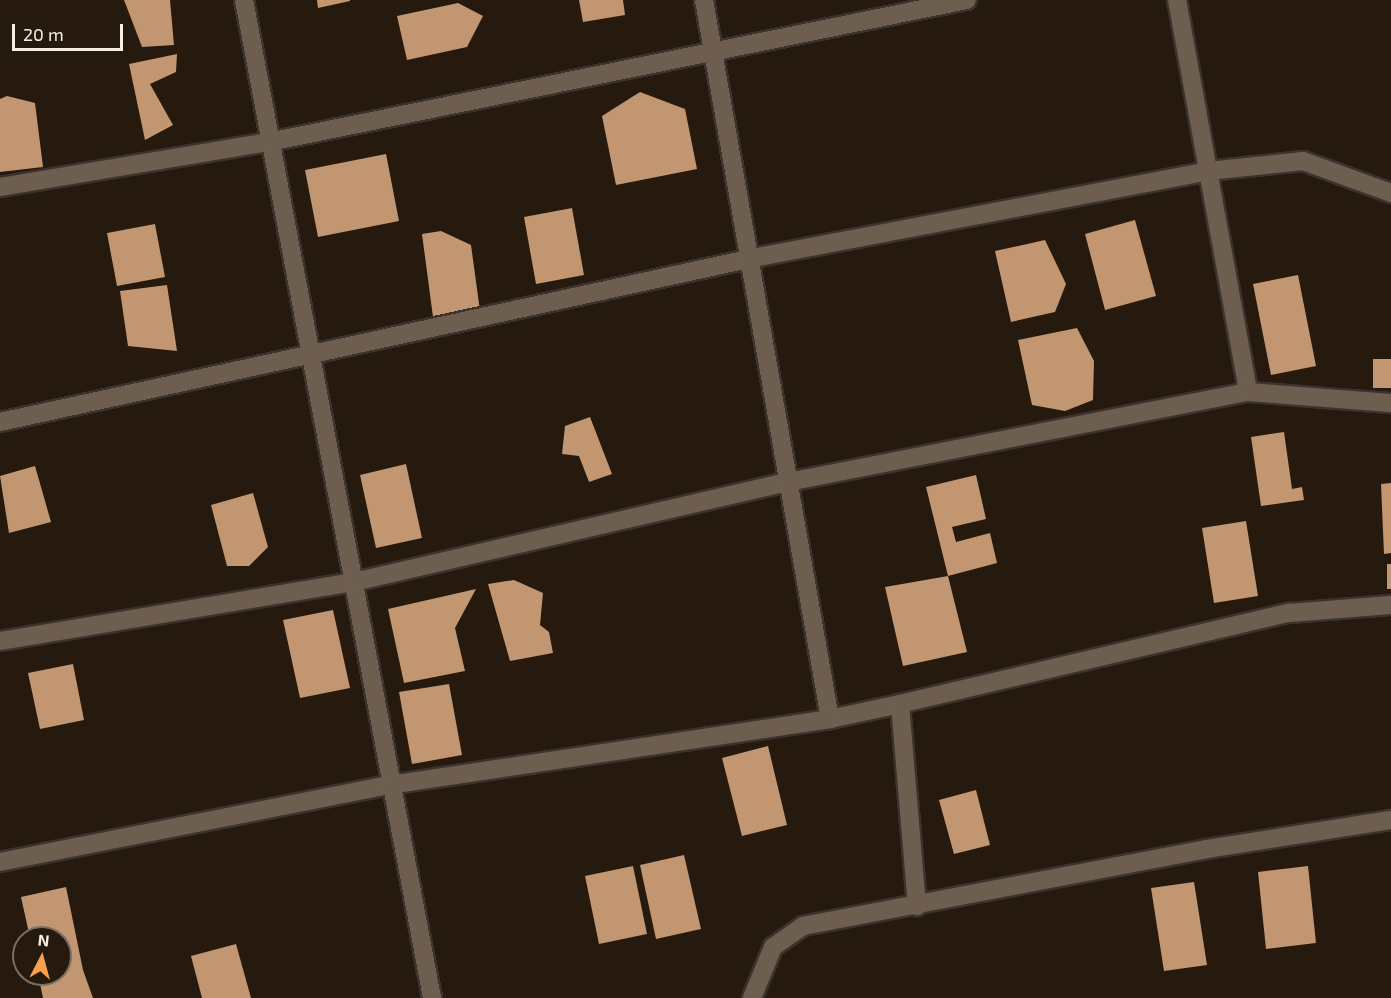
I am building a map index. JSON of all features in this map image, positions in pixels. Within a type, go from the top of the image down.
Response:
[{"type":"street","points":[[244,0],[269,142],[354,582],[389,785],[432,998]]},
{"type":"street","points":[[704,0],[831,719]]},
{"type":"street","points":[[0,187],[269,142],[711,49],[967,0]]},
{"type":"street","points":[[1177,0],[1248,393]]},
{"type":"street","points":[[0,422],[312,356],[748,259],[1208,171],[1303,161],[1391,193]]},
{"type":"street","points":[[0,641],[354,582],[788,482],[1248,393],[1391,403]]},
{"type":"street","points":[[0,862],[389,785],[831,719],[1289,613],[1391,605]]},
{"type":"street","points":[[900,704],[917,906]]},
{"type":"street","points":[[752,998],[773,947],[803,926],[1207,849],[1391,820]]},
{"type":"building","points":[[124,0],[170,0],[174,45],[142,47]]},
{"type":"building","points":[[317,0],[350,0],[350,1],[318,8]]},
{"type":"building","points":[[579,0],[623,0],[625,15],[583,22]]},
{"type":"building","points":[[458,3],[483,16],[467,47],[407,60],[397,16]]},
{"type":"building","points":[[177,54],[176,72],[150,84],[173,125],[145,140],[129,64]]},
{"type":"building","points":[[640,92],[685,109],[697,169],[616,185],[602,116]]},
{"type":"building","points":[[7,96],[35,103],[43,167],[0,172],[0,99]]},
{"type":"building","points":[[386,154],[399,221],[318,237],[305,170]]},
{"type":"building","points":[[572,208],[584,275],[536,284],[524,217]]},
{"type":"building","points":[[1135,220],[1156,296],[1105,310],[1085,234]]},
{"type":"building","points":[[155,224],[165,277],[117,286],[107,233]]},
{"type":"building","points":[[441,231],[471,245],[480,311],[433,317],[422,234]]},
{"type":"building","points":[[1045,240],[1066,284],[1055,312],[1011,322],[995,251]]},
{"type":"building","points":[[1298,275],[1316,366],[1271,375],[1253,284]]},
{"type":"building","points":[[167,285],[177,351],[128,346],[120,291]]},
{"type":"building","points":[[1077,328],[1094,361],[1093,400],[1065,411],[1032,405],[1018,340]]},
{"type":"building","points":[[1373,359],[1391,359],[1391,388],[1373,388]]},
{"type":"building","points":[[590,417],[612,474],[589,482],[579,456],[562,454],[565,426]]},
{"type":"building","points":[[1284,432],[1292,489],[1302,487],[1304,500],[1261,506],[1251,437]]},
{"type":"building","points":[[406,464],[422,538],[376,548],[360,475]]},
{"type":"building","points":[[35,466],[51,522],[9,533],[0,476]]},
{"type":"building","points":[[976,475],[986,519],[952,527],[956,542],[990,533],[997,563],[948,576],[926,487]]},
{"type":"building","points":[[1391,483],[1391,553],[1384,554],[1381,484]]},
{"type":"building","points":[[253,493],[268,547],[249,566],[227,566],[211,505]]},
{"type":"building","points":[[1246,521],[1258,596],[1214,603],[1202,528]]},
{"type":"building","points":[[1387,564],[1391,564],[1391,589],[1387,589]]},
{"type":"building","points":[[948,576],[967,652],[903,666],[885,587]]},
{"type":"building","points":[[514,580],[543,593],[540,625],[549,632],[553,653],[510,661],[488,584]]},
{"type":"building","points":[[476,589],[455,628],[465,671],[404,683],[388,609]]},
{"type":"building","points":[[333,610],[350,688],[300,698],[283,620]]},
{"type":"building","points":[[73,664],[84,720],[40,729],[28,673]]},
{"type":"building","points":[[449,684],[462,755],[412,764],[399,692]]},
{"type":"building","points":[[768,746],[787,825],[742,836],[722,758]]},
{"type":"building","points":[[976,790],[990,845],[954,854],[939,800]]},
{"type":"building","points":[[684,855],[701,929],[656,939],[640,865]]},
{"type":"building","points":[[633,866],[647,934],[599,944],[585,876]]},
{"type":"building","points":[[1308,866],[1316,943],[1266,949],[1258,872]]},
{"type":"building","points":[[1194,882],[1207,965],[1164,971],[1151,888]]},
{"type":"building","points":[[66,887],[83,970],[93,998],[43,998],[40,986],[72,986],[72,926],[27,926],[21,897]]},
{"type":"building","points":[[236,944],[251,998],[202,998],[191,956]]}]
